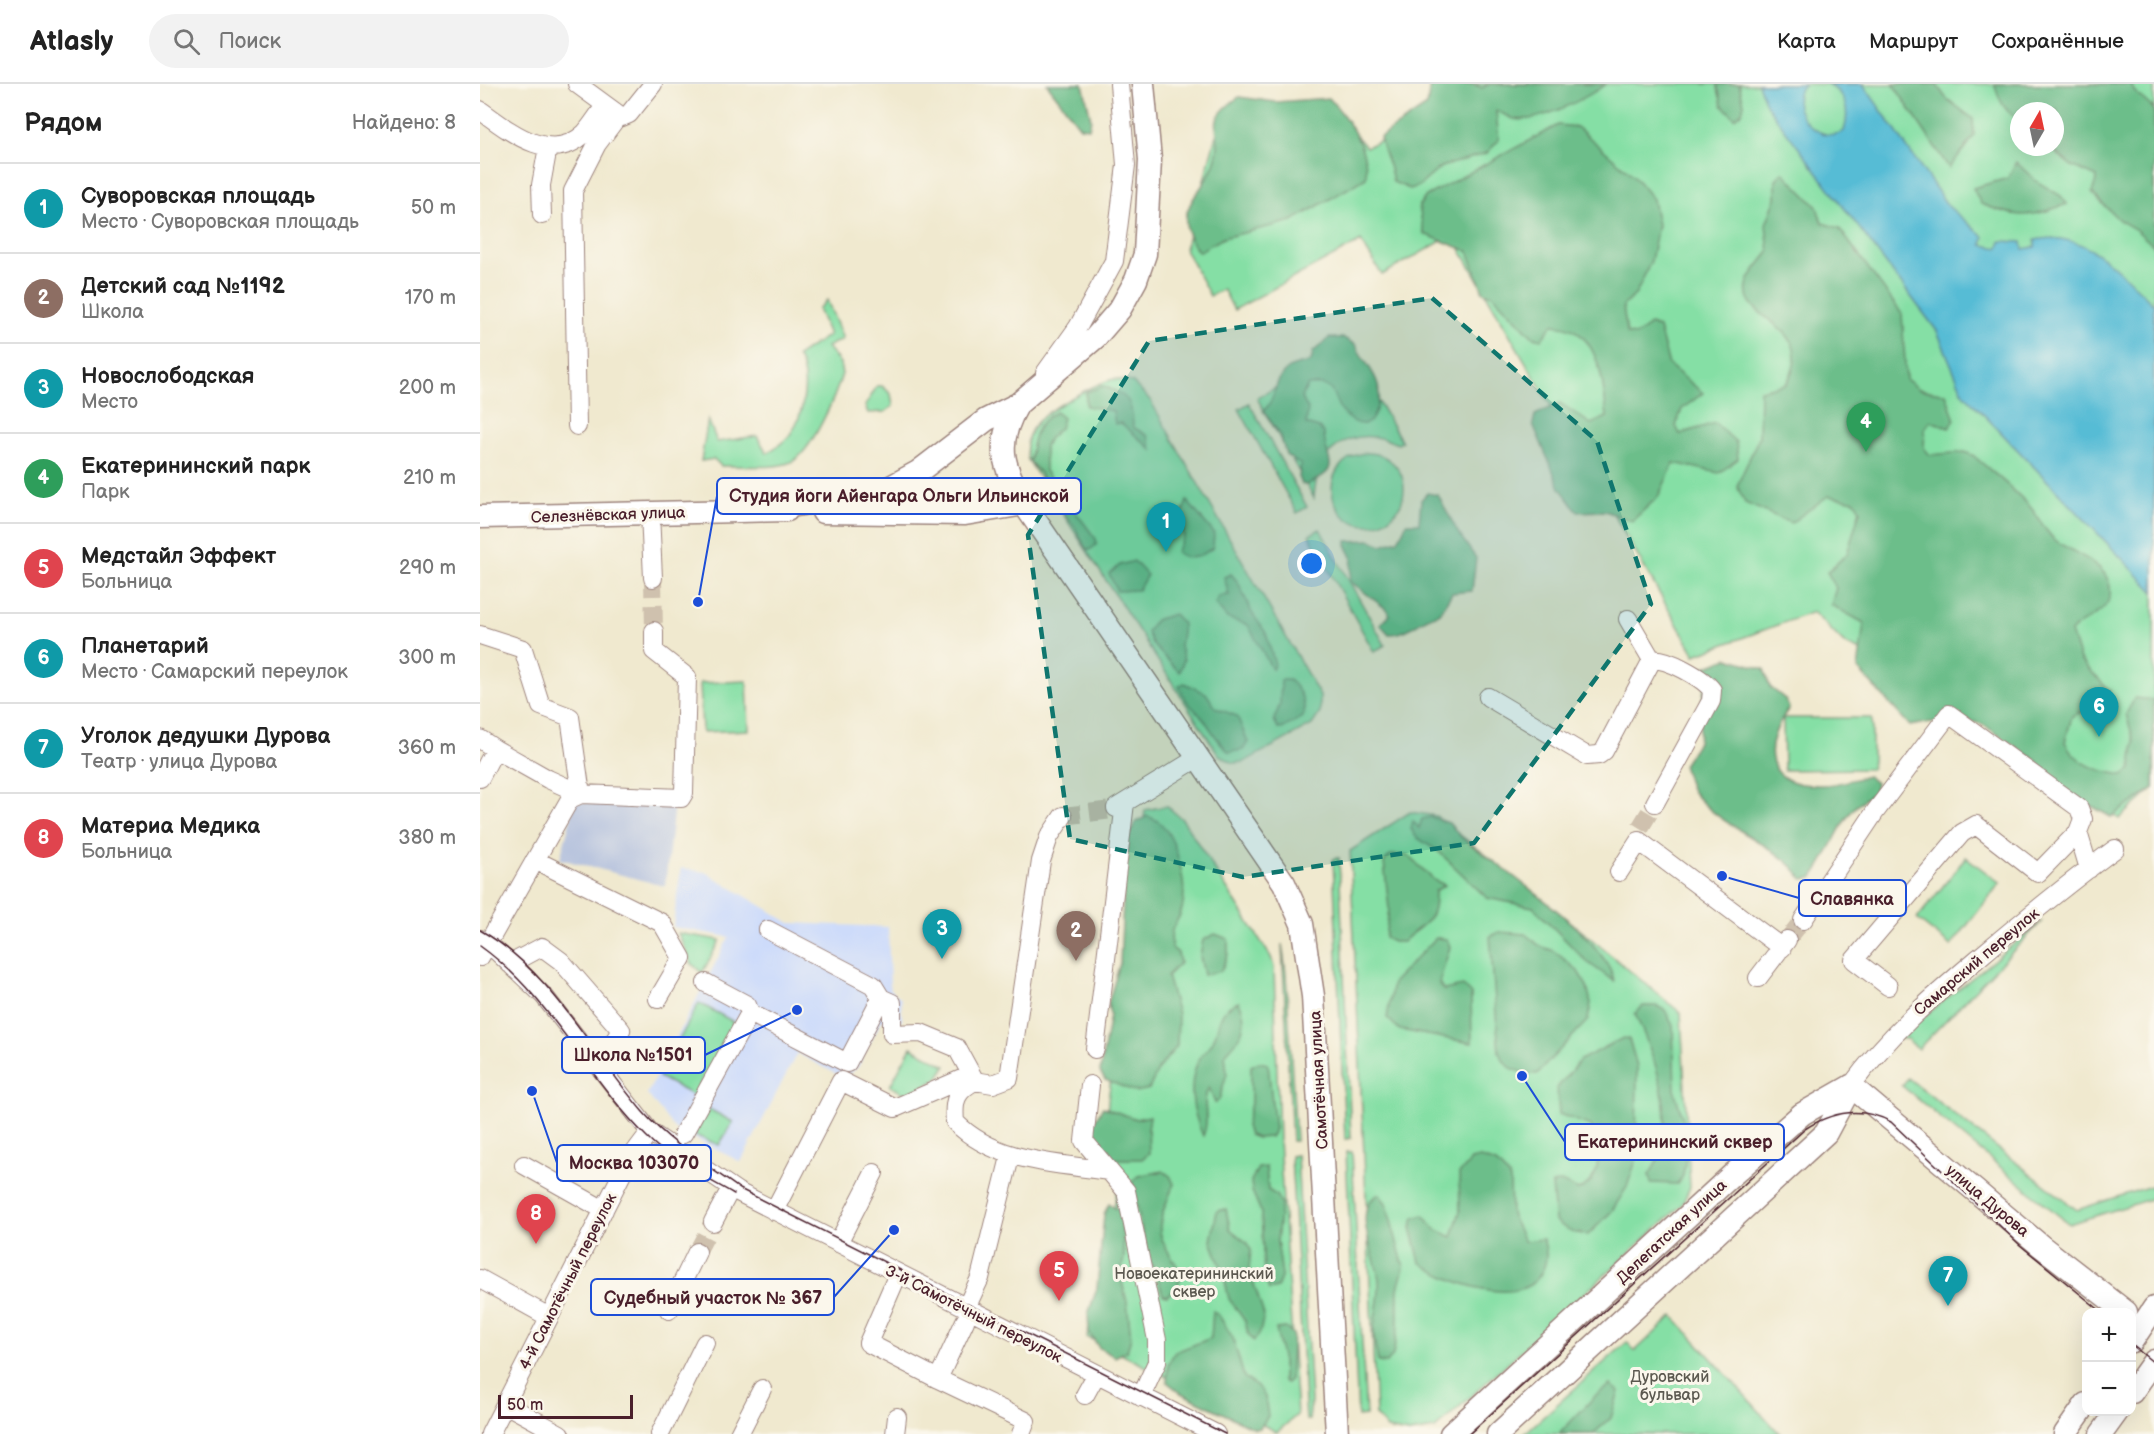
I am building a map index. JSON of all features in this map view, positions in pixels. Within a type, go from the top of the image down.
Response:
[{"type":"main road","points":[[1018,404],[1095,338],[1120,309],[1136,280],[1145,254],[1150,160],[1143,84]]},
{"type":"main road","name":"Самотёчная улица","points":[[1018,404],[1006,427],[1003,455],[1007,470],[1024,504],[1284,883],[1294,903],[1305,937],[1316,1022],[1336,1434]]},
{"type":"main road","name":"Селезнёвская улица","points":[[773,509],[885,490],[918,472],[986,420],[1018,404]]},
{"type":"main road","name":"Селезнёвская улица","points":[[480,517],[773,509],[870,514],[965,514],[1024,504]]},
{"type":"main road","name":"улица Дурова","points":[[1851,1086],[2036,1242],[2140,1322]]},
{"type":"main road","name":"Делегатская улица","points":[[1451,1434],[1730,1177],[1802,1114],[1851,1086]]},
{"type":"main road","name":"Делегатская улица","points":[[1498,1434],[1826,1133],[1851,1086]]},
{"type":"main road","points":[[2136,1386],[2154,1361]]},
{"type":"main road","points":[[2065,1434],[2082,1410]]},
{"type":"main road","points":[[2101,1434],[2115,1416]]},
{"type":"street","points":[[577,84],[617,112]]},
{"type":"street","points":[[480,110],[528,142],[548,147],[564,144],[584,134],[653,84]]},
{"type":"street","points":[[1018,404],[1044,375],[1078,327],[1109,273],[1117,248],[1126,165],[1119,84]]},
{"type":"street","points":[[577,426],[573,191],[597,144],[617,112]]},
{"type":"street","points":[[542,215],[541,185],[548,147]]},
{"type":"street","points":[[650,513],[653,578]]},
{"type":"street","points":[[1628,619],[1652,660]]},
{"type":"street","points":[[480,778],[488,744],[548,779],[581,794],[681,798],[684,793],[687,677],[654,651],[654,631]]},
{"type":"street","points":[[480,635],[524,649],[541,706],[570,717],[581,794]]},
{"type":"street","points":[[1652,660],[1664,659],[1706,682],[1713,695],[1655,803]]},
{"type":"street","points":[[1488,697],[1592,757],[1604,751],[1652,660]]},
{"type":"street","points":[[1803,920],[1875,813],[1949,714],[2074,802],[2082,813],[2078,832],[2089,868]]},
{"type":"street","points":[[1095,1049],[1118,807],[1199,757]]},
{"type":"street","points":[[483,946],[570,799],[581,794]]},
{"type":"street","points":[[774,1211],[842,1081],[895,1108],[974,1078],[993,1084],[1009,1078],[1041,861],[1049,837],[1063,816]]},
{"type":"street","points":[[1888,986],[1854,960],[1962,833],[1976,825],[2038,873],[2078,832]]},
{"type":"street","points":[[1640,828],[1620,865],[1639,841],[1784,944],[1758,978]]},
{"type":"street","name":"Самарский переулок","points":[[1851,1086],[1875,1052],[1908,1018],[2115,849]]},
{"type":"street","points":[[535,860],[662,923],[682,958],[658,999]]},
{"type":"street","points":[[768,930],[873,985],[881,998],[892,1003],[892,1034],[921,1033],[957,1048],[974,1078]]},
{"type":"street","name":"3-й Самотёчный переулок","points":[[483,946],[510,964],[544,996],[650,1131],[731,1188],[898,1274],[965,1315],[1096,1374],[1216,1434]]},
{"type":"street","points":[[510,964],[542,946],[561,961],[621,1030],[610,1048],[594,1061]]},
{"type":"street","points":[[706,983],[747,1005],[750,1013],[847,1063],[881,998]]},
{"type":"street","points":[[683,1134],[750,1013]]},
{"type":"street","points":[[974,1078],[961,1088],[954,1107],[955,1122],[969,1137],[1010,1157],[1109,1171]]},
{"type":"street","points":[[1090,1085],[1084,1141],[1126,1191],[1131,1206],[1157,1340],[1156,1362],[1141,1397]]},
{"type":"street","name":"4-й Самотёчный переулок","points":[[490,1434],[629,1160],[650,1131]]},
{"type":"street","points":[[938,1379],[980,1278],[1010,1157]]},
{"type":"street","points":[[524,1165],[604,1209]]},
{"type":"street","points":[[838,1244],[874,1173]]},
{"type":"street","points":[[713,1222],[731,1188]]},
{"type":"street","points":[[669,1310],[697,1252]]},
{"type":"street","points":[[898,1274],[868,1343],[1026,1421],[1021,1434]]},
{"type":"street","points":[[480,1280],[549,1317]]},
{"type":"street","points":[[660,1434],[705,1343]]},
{"type":"street","points":[[1085,1395],[1096,1374]]},
{"type":"street","points":[[739,1434],[762,1389]]},
{"type":"street","points":[[505,1404],[560,1434]]},
{"type":"highlighted area","points":[[1432,298],[1597,441],[1651,604],[1474,843],[1243,877],[1070,839],[1028,535],[1149,341]]},
{"type":"shaded area","points":[[575,802],[674,804],[665,886],[560,859]]},
{"type":"shaded area","points":[[681,868],[705,872],[790,923],[888,927],[890,989],[901,999],[902,1021],[881,1021],[858,1067],[844,1078],[797,1053],[741,1162],[675,1129],[647,1094],[729,937],[673,927]]},
{"type":"green space","points":[[1047,84],[1083,84],[1091,119],[1089,128],[1080,127]]},
{"type":"green space","points":[[1430,84],[1474,84],[1482,88],[1489,84],[1606,84],[1575,103],[1535,118],[1514,119],[1496,111],[1499,140],[1487,153],[1441,167],[1419,186],[1410,189],[1393,182],[1380,137],[1427,106]]},
{"type":"green space","points":[[1460,84],[2154,84],[2154,788],[2119,819],[1974,698],[1931,683],[1845,644],[1813,612],[1695,655],[1452,235],[1382,275],[1361,241],[1234,310],[1223,289],[1210,296],[1185,249],[1219,125],[1336,113],[1366,147],[1467,101]]},
{"type":"green space","points":[[1717,84],[1739,84],[1744,104],[1742,112],[1735,118],[1722,105]]},
{"type":"green space","points":[[1893,84],[1936,84],[1946,98],[1973,119],[1974,136],[1949,168]]},
{"type":"green space","points":[[1994,84],[2131,84],[2134,91],[2154,109],[2154,246],[2135,229],[2119,220],[2092,193],[2097,177],[2072,166],[2060,156],[2064,156],[2064,102],[2010,102],[2010,114],[2000,100]]},
{"type":"green space","points":[[1239,97],[1276,102],[1329,98],[1356,135],[1364,156],[1366,178],[1292,221],[1223,238],[1198,252],[1189,237],[1186,224],[1187,214],[1190,204],[1210,174],[1215,161],[1218,150],[1216,127],[1220,114]]},
{"type":"green space","points":[[1558,125],[1577,127],[1634,176],[1653,199],[1658,225],[1651,261],[1636,294],[1623,306],[1627,334],[1637,335],[1651,324],[1659,328],[1669,365],[1703,393],[1682,409],[1676,426],[1680,434],[1715,423],[1736,442],[1738,459],[1719,473],[1674,463],[1658,497],[1632,521],[1605,511],[1578,512],[1560,488],[1533,424],[1535,415],[1560,403],[1591,424],[1607,417],[1600,373],[1589,345],[1580,334],[1568,328],[1552,325],[1542,339],[1533,337],[1493,295],[1483,292],[1468,251],[1424,234],[1419,206],[1426,196]]},
{"type":"green space","points":[[2016,162],[2036,181],[2061,196],[2067,204],[2043,212],[2024,215],[2005,212],[1981,204],[1973,188],[2008,178]]},
{"type":"green space","points":[[1783,172],[1817,207],[1822,223],[1839,228],[1902,314],[1906,379],[1919,389],[1946,394],[1955,420],[1949,428],[1931,421],[1925,428],[1924,448],[1930,455],[1965,452],[1974,456],[2026,502],[2054,539],[2099,567],[2105,575],[2109,584],[2108,602],[2099,612],[2071,632],[2080,660],[2110,691],[2098,705],[2072,716],[2065,742],[2076,756],[2089,766],[2123,775],[2131,769],[2134,741],[2126,714],[2135,698],[2154,700],[2154,788],[2111,817],[2054,785],[2037,761],[1982,724],[1955,718],[1910,726],[1858,669],[1864,623],[1831,605],[1836,588],[1827,572],[1847,554],[1860,510],[1855,501],[1828,496],[1791,523],[1745,503],[1737,486],[1759,437],[1760,390],[1786,384],[1794,363],[1794,348],[1787,335],[1753,306],[1747,295],[1748,282],[1754,270],[1769,252],[1766,224],[1776,198],[1776,179]]},
{"type":"green space","points":[[827,300],[843,339],[827,347],[840,363],[842,374],[828,409],[807,448],[791,462],[775,466],[721,466],[714,459],[701,461],[708,419],[717,442],[757,436],[767,453],[789,436],[799,417],[804,396],[803,374],[797,356],[829,335],[818,309]]},
{"type":"green space","points":[[1329,338],[1344,338],[1356,345],[1376,380],[1379,389],[1378,401],[1370,421],[1366,424],[1357,423],[1339,408],[1328,387],[1308,385],[1301,397],[1308,409],[1306,424],[1319,428],[1324,433],[1330,464],[1325,474],[1306,485],[1302,484],[1299,477],[1301,465],[1286,455],[1280,434],[1263,411],[1270,402],[1283,373],[1292,366],[1311,361],[1313,352]]},
{"type":"green space","points":[[1347,347],[1402,442],[1398,444],[1381,438],[1365,436],[1339,445],[1321,466],[1314,498],[1257,398]]},
{"type":"green space","points":[[1115,379],[1132,382],[1150,400],[1320,696],[1320,713],[1312,725],[1244,762],[1233,763],[1219,755],[1028,460],[1028,437],[1041,419],[1096,385]]},
{"type":"green space","points":[[877,386],[882,386],[891,394],[893,406],[885,412],[868,413],[865,406]]},
{"type":"green space","points":[[1103,386],[1127,399],[1130,404],[1133,427],[1148,436],[1152,450],[1121,423],[1115,424],[1113,411],[1086,406],[1086,392]]},
{"type":"green space","points":[[1249,403],[1307,507],[1297,513],[1239,409]]},
{"type":"green space","points":[[1056,412],[1063,418],[1060,428],[1049,438],[1045,446],[1045,471],[1096,539],[1097,544],[1090,550],[1086,549],[1075,527],[1049,496],[1040,473],[1030,462],[1032,446],[1039,426]]},
{"type":"green space","points":[[1368,453],[1388,459],[1398,469],[1404,489],[1398,509],[1388,519],[1368,525],[1348,519],[1338,509],[1332,489],[1338,469],[1348,459]]},
{"type":"green space","points":[[1427,493],[1438,495],[1459,534],[1476,558],[1472,591],[1452,593],[1439,614],[1402,632],[1389,634],[1380,624],[1390,615],[1386,609],[1350,581],[1352,557],[1347,541],[1370,540],[1382,545],[1398,540],[1407,523],[1419,523],[1421,500]]},
{"type":"green space","points":[[1187,501],[1214,533],[1213,548],[1190,558],[1176,552],[1184,536],[1179,522]]},
{"type":"green space","points":[[1320,529],[1385,645],[1374,652],[1309,535]]},
{"type":"green space","points":[[1134,561],[1147,575],[1138,590],[1117,591],[1109,574],[1120,565]]},
{"type":"green space","points":[[1231,574],[1238,582],[1252,613],[1266,633],[1275,665],[1272,669],[1248,625],[1227,618],[1215,604],[1219,596],[1229,595],[1224,577]]},
{"type":"green space","points":[[1174,614],[1183,624],[1180,647],[1184,660],[1179,672],[1153,645],[1147,632],[1155,620]]},
{"type":"green space","points":[[1728,658],[1764,669],[1770,687],[1785,699],[1789,708],[1774,737],[1771,750],[1778,772],[1788,779],[1803,784],[1828,785],[1868,776],[1876,783],[1874,793],[1862,801],[1845,820],[1812,878],[1803,879],[1778,855],[1718,816],[1705,805],[1690,786],[1683,765],[1698,742],[1705,678],[1702,668]]},
{"type":"green space","points":[[1281,680],[1289,680],[1293,684],[1302,697],[1304,707],[1303,717],[1282,729],[1278,728],[1274,720],[1280,704]]},
{"type":"green space","points":[[747,681],[749,730],[702,732],[700,683]]},
{"type":"green space","points":[[1184,683],[1206,693],[1216,708],[1237,716],[1248,742],[1243,750],[1229,752],[1185,698],[1179,686]]},
{"type":"green space","points":[[1783,718],[1872,718],[1872,769],[1784,770]]},
{"type":"green space","name":"Новоекатерининский сквер","points":[[1167,806],[1183,820],[1271,957],[1274,967],[1279,1140],[1297,1415],[1277,1432],[1087,1337],[1121,1173],[1106,1135],[1108,1101],[1145,810]]},
{"type":"green space","points":[[1410,812],[1436,816],[1549,904],[1681,1013],[1690,1187],[1682,1205],[1435,1429],[1409,1433],[1387,1429],[1376,1415],[1350,851]]},
{"type":"green space","points":[[1147,816],[1155,819],[1165,829],[1176,850],[1182,876],[1183,900],[1180,916],[1171,933],[1172,948],[1178,953],[1180,963],[1167,976],[1178,1014],[1177,1046],[1159,1068],[1149,1089],[1136,1092],[1105,1080],[1100,1072],[1110,1015],[1108,1004],[1120,963],[1126,843],[1135,823]]},
{"type":"green space","points":[[1431,817],[1449,823],[1462,838],[1524,884],[1573,925],[1593,945],[1607,964],[1614,981],[1587,962],[1533,907],[1487,898],[1439,852],[1416,837],[1411,829],[1413,821],[1419,828],[1422,819]]},
{"type":"green space","points":[[1390,855],[1408,855],[1434,880],[1445,885],[1435,891],[1431,916],[1403,942],[1393,942],[1385,938],[1389,909],[1384,862]]},
{"type":"green space","points":[[1966,857],[2000,883],[1951,946],[1917,919]]},
{"type":"green space","points":[[1339,858],[1351,1138],[1345,1139],[1333,859]]},
{"type":"green space","points":[[2042,921],[1918,1049],[1907,1039],[1898,1038]]},
{"type":"green space","points":[[1499,932],[1525,934],[1540,946],[1554,951],[1577,970],[1587,986],[1591,1003],[1588,1020],[1537,1074],[1525,1073],[1509,1067],[1499,1052],[1490,936]]},
{"type":"green space","points":[[678,933],[720,940],[702,973],[692,964]]},
{"type":"green space","points":[[1215,934],[1228,939],[1228,954],[1221,971],[1204,975],[1200,956],[1203,940]]},
{"type":"green space","points":[[1436,938],[1447,939],[1450,947],[1439,983],[1444,990],[1463,986],[1471,994],[1472,1043],[1400,1030],[1387,1018],[1393,982]]},
{"type":"green space","points":[[1282,944],[1286,974],[1296,1141],[1292,1141]]},
{"type":"green space","points":[[1239,1002],[1244,1024],[1239,1037],[1225,1054],[1227,1073],[1219,1100],[1215,1103],[1209,1087],[1206,1093],[1206,1123],[1203,1136],[1192,1096],[1193,1075],[1201,1056],[1213,1041],[1223,1013]]},
{"type":"green space","points":[[699,1003],[734,1022],[694,1096],[659,1077]]},
{"type":"green space","points":[[1643,1006],[1656,1006],[1665,1010],[1673,1026],[1675,1093],[1689,1138],[1683,1176],[1677,1184],[1651,1183],[1649,1175],[1659,1157],[1664,1137],[1665,1116],[1658,1073],[1635,1014]]},
{"type":"green space","points":[[1623,1038],[1629,1039],[1637,1066],[1636,1160],[1627,1187],[1612,1211],[1588,1235],[1571,1232],[1555,1221],[1552,1184],[1561,1182],[1578,1190],[1587,1185],[1596,1171],[1598,1153],[1591,1126],[1559,1114],[1557,1088],[1580,1060]]},
{"type":"green space","points":[[911,1047],[946,1066],[938,1079],[907,1095],[890,1086]]},
{"type":"green space","points":[[1259,1062],[1268,1064],[1275,1129],[1270,1137],[1257,1138],[1249,1135],[1246,1126],[1251,1103],[1251,1066]]},
{"type":"green space","points":[[1908,1078],[2077,1210],[2154,1185],[2154,1198],[2069,1224],[1902,1086]]},
{"type":"green space","points":[[1103,1107],[1136,1119],[1150,1116],[1149,1153],[1142,1159],[1112,1159],[1093,1138],[1093,1123]]},
{"type":"green space","points":[[709,1109],[733,1122],[719,1145],[694,1135]]},
{"type":"green space","points":[[1346,1152],[1352,1152],[1366,1416],[1358,1417]]},
{"type":"green space","points":[[1297,1155],[1311,1401],[1309,1420],[1306,1420],[1291,1156]]},
{"type":"green space","points":[[1480,1158],[1496,1163],[1510,1177],[1511,1214],[1524,1241],[1543,1239],[1545,1244],[1545,1262],[1540,1275],[1530,1285],[1516,1290],[1499,1291],[1463,1284],[1431,1270],[1420,1262],[1411,1227],[1414,1218],[1423,1215],[1435,1229],[1452,1237],[1460,1211],[1459,1174],[1471,1160]]},
{"type":"green space","points":[[1266,1167],[1268,1190],[1276,1195],[1281,1204],[1277,1241],[1282,1275],[1277,1288],[1269,1290],[1264,1273],[1261,1212],[1252,1191],[1251,1181],[1258,1168]]},
{"type":"green space","points":[[1163,1171],[1170,1176],[1174,1184],[1163,1212],[1160,1230],[1166,1248],[1182,1274],[1177,1287],[1167,1296],[1163,1295],[1156,1272],[1148,1259],[1132,1182],[1139,1176]]},
{"type":"green space","points":[[1379,1194],[1386,1203],[1404,1267],[1398,1289],[1398,1328],[1393,1355],[1387,1363],[1378,1362],[1375,1345],[1374,1328],[1379,1280],[1365,1222],[1370,1201]]},
{"type":"green space","points":[[1109,1204],[1121,1212],[1124,1255],[1121,1278],[1127,1302],[1131,1338],[1127,1351],[1115,1357],[1099,1348],[1089,1332],[1088,1314],[1097,1288],[1104,1214]]},
{"type":"green space","points":[[1226,1209],[1230,1229],[1246,1242],[1251,1250],[1249,1269],[1264,1315],[1260,1333],[1254,1341],[1248,1334],[1245,1321],[1229,1299],[1223,1272],[1211,1241],[1217,1211]]},
{"type":"green space","points":[[1213,1311],[1220,1317],[1233,1338],[1244,1377],[1260,1389],[1265,1397],[1268,1416],[1260,1428],[1255,1429],[1181,1393],[1167,1382],[1168,1364],[1175,1352],[1211,1338]]},
{"type":"green space","name":"Дуровский бульвар","points":[[1673,1316],[1780,1434],[1524,1434],[1627,1342],[1635,1351]]},
{"type":"green space","points":[[1286,1328],[1293,1334],[1290,1379],[1287,1383],[1283,1381],[1283,1362],[1276,1329]]},
{"type":"green space","points":[[1611,1385],[1619,1391],[1611,1418],[1593,1434],[1559,1434],[1595,1396]]},
{"type":"water","points":[[1758,84],[1805,84],[1799,93],[1797,102],[1800,112],[1814,129],[1834,134],[1844,131],[1847,117],[1845,104],[1839,92],[1827,84],[1863,84],[1948,206],[1984,237],[1982,245],[1999,248],[2001,241],[2022,242],[2023,249],[2035,247],[2035,240],[2053,238],[2070,241],[2101,256],[2154,304],[2154,592],[1963,393],[1937,331],[1767,106]]},
{"type":"tunnel","points":[[653,578],[654,631]]},
{"type":"tunnel","points":[[1640,828],[1655,803]]},
{"type":"tunnel","points":[[1063,816],[1112,810]]},
{"type":"tunnel","points":[[1787,940],[1803,920]]},
{"type":"tunnel","points":[[697,1252],[713,1222]]},
{"type":"tram line","points":[[480,930],[506,947],[550,990],[624,1089],[665,1134],[740,1189],[1225,1434]]},
{"type":"tram line","points":[[480,946],[527,988],[625,1113],[655,1145],[677,1161],[734,1194]]},
{"type":"tram line","points":[[1469,1434],[1805,1129],[1837,1115],[1858,1112],[1891,1122],[2020,1245],[2097,1308]]},
{"type":"tram line","points":[[2136,1348],[2154,1363]]},
{"type":"place","name":"Екатерининский парк","points":[[1866,452]]},
{"type":"place","name":"Суворовская площадь","points":[[1166,552]]},
{"type":"place","name":"Студия йоги Айенгара Ольги Ильинской","points":[[698,602]]},
{"type":"place","name":"Планетарий","points":[[2099,737]]},
{"type":"place","name":"Славянка","points":[[1722,876]]},
{"type":"place","name":"Новослободская","points":[[942,959]]},
{"type":"place","name":"Детский сад №1192","points":[[1076,961]]},
{"type":"place","name":"Школа №1501","points":[[797,1010]]},
{"type":"place","name":"Екатерининский сквер","points":[[1522,1076]]},
{"type":"place","name":"Москва 103070","points":[[532,1091]]},
{"type":"place","name":"Судебный участок № 367","points":[[894,1230]]},
{"type":"place","name":"Материа Медика","points":[[536,1244]]},
{"type":"place","name":"Медстайл Эффект","points":[[1059,1301]]},
{"type":"place","name":"Уголок дедушки Дурова","points":[[1948,1306]]}]
